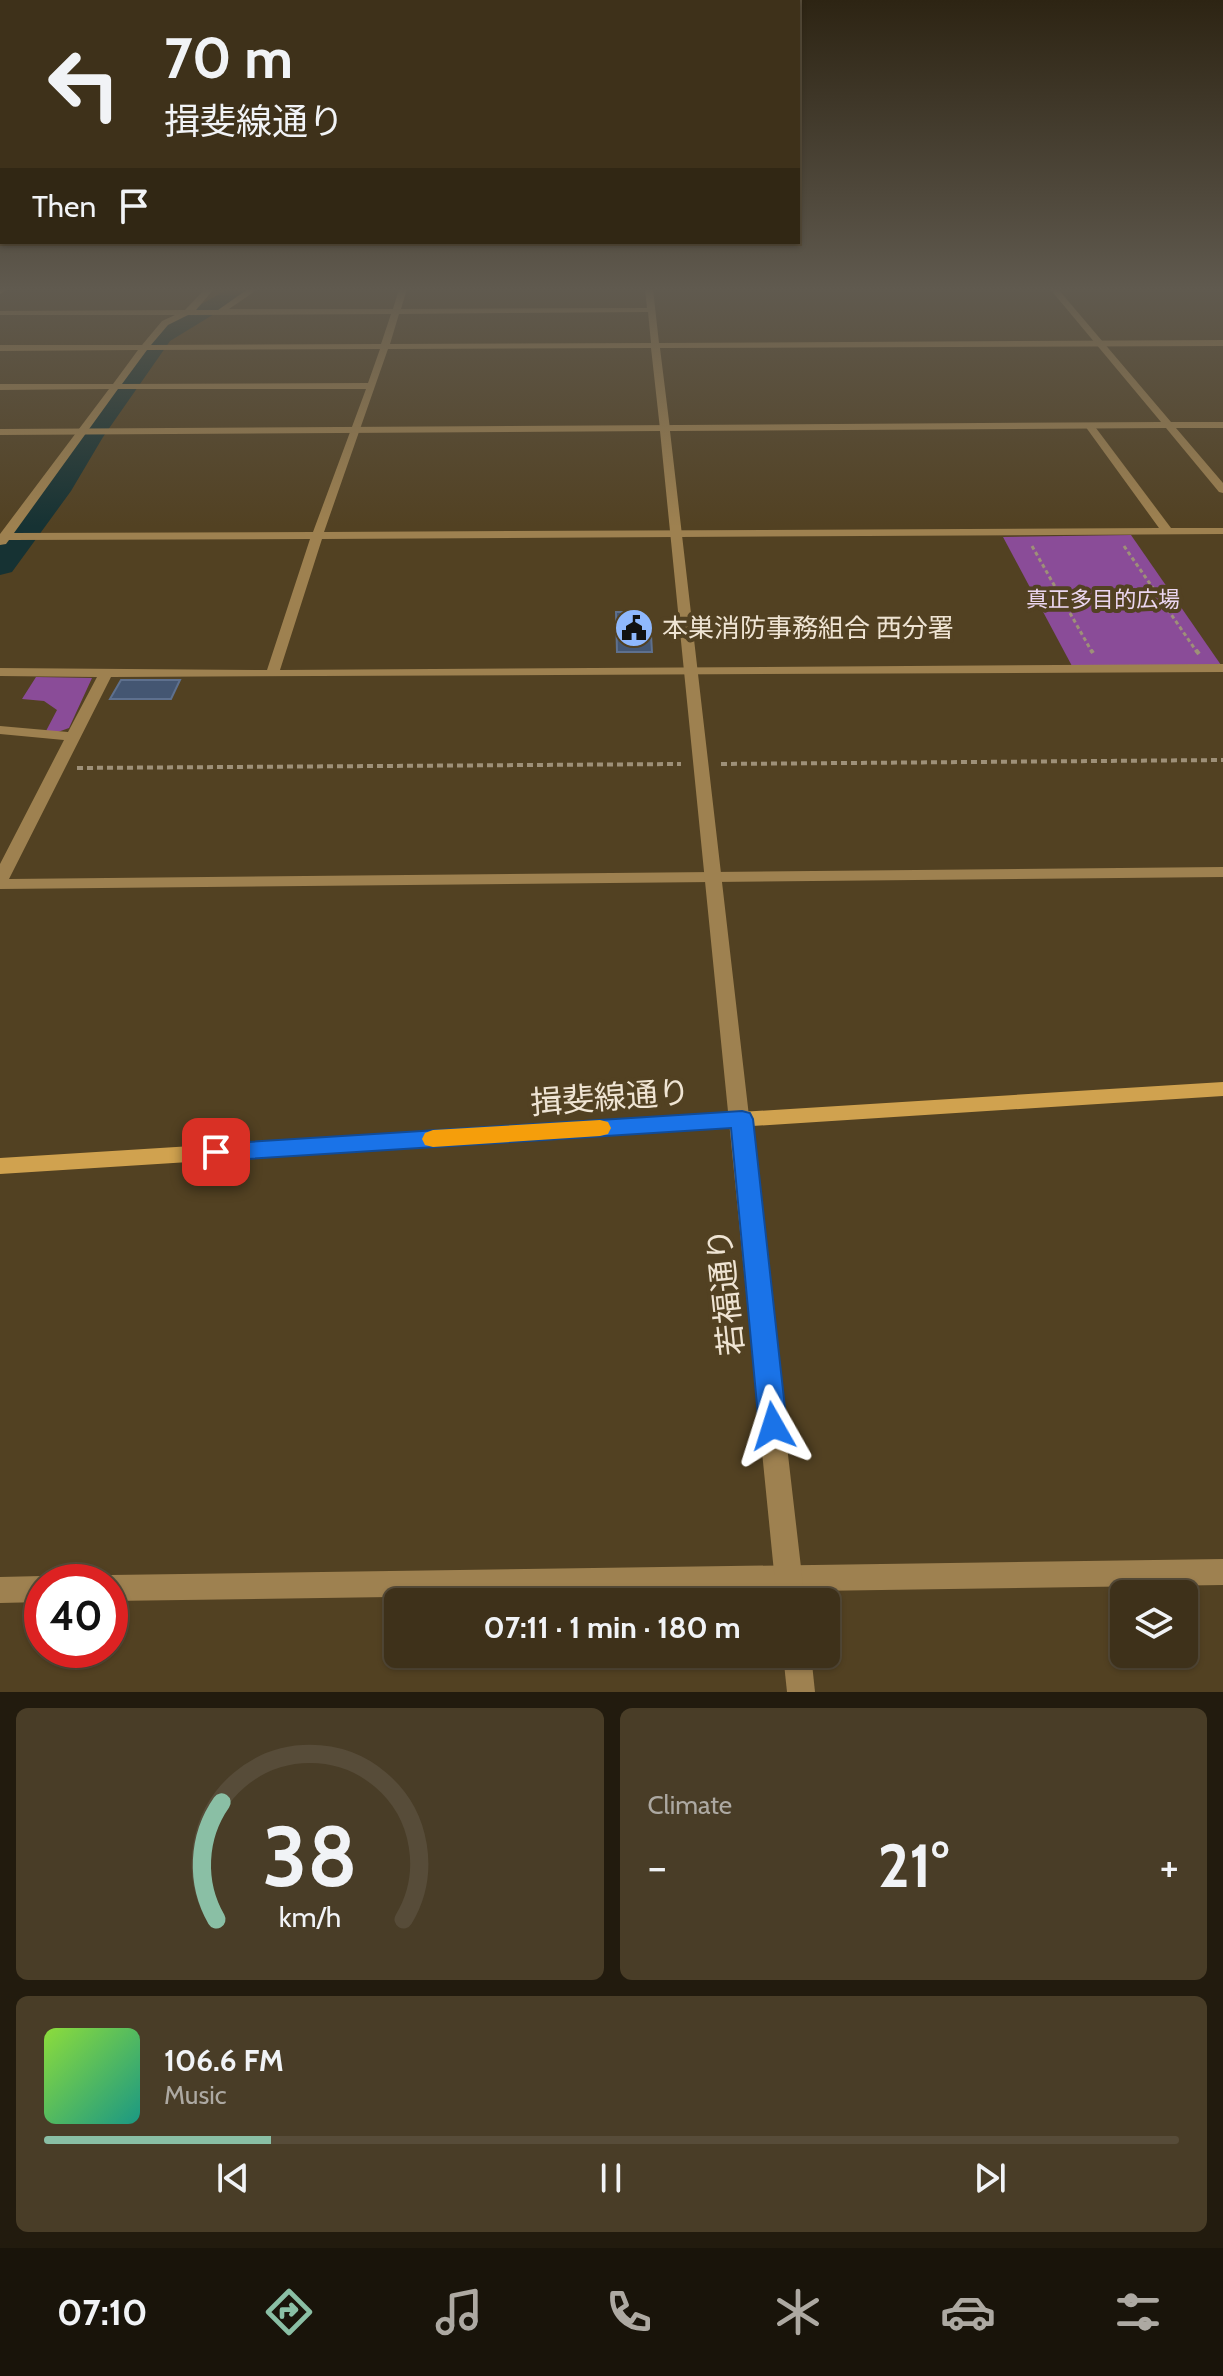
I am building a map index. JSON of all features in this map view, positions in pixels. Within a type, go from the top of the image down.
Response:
[{"type":"main road","name":"揖斐線通り","points":[[0,1166],[1223,1089]]},
{"type":"street","points":[[2,540],[129,368]]},
{"type":"street","points":[[272,674],[286,624],[377,368]]},
{"type":"street","name":"若福通り","points":[[658,368],[742,1119],[790,1588]]},
{"type":"street","points":[[1120,368],[1223,490]]},
{"type":"street","points":[[0,387],[371,386]]},
{"type":"street","points":[[0,432],[1223,425]]},
{"type":"street","points":[[1090,426],[1168,532]]},
{"type":"street","points":[[2,540],[1223,531]]},
{"type":"street","points":[[0,672],[272,674],[1223,668]]},
{"type":"street","points":[[106,673],[0,882],[1223,872]]},
{"type":"street","points":[[0,730],[73,737]]},
{"type":"street","points":[[840,1589],[1223,1572]]},
{"type":"street","points":[[128,1588],[384,1589]]},
{"type":"street","points":[[0,1590],[24,1589]]},
{"type":"street","points":[[798,1668],[801,1692]]},
{"type":"path","points":[[1122,541],[1202,658],[1187,658]]},
{"type":"path","points":[[1045,543],[1030,543],[1096,658]]},
{"type":"path","points":[[58,768],[1223,760]]},
{"type":"green space","name":"真正多目的広場","points":[[1131,535],[1221,665],[1072,666],[1003,537]]},
{"type":"green space","points":[[36,677],[92,678],[69,728],[55,733],[46,731],[57,710],[44,701],[22,699]]},
{"type":"building","name":"本巣消防事務組合 西分署","points":[[616,612],[637,612],[638,619],[650,618],[652,652],[617,652]]},
{"type":"building","points":[[121,680],[180,680],[171,699],[110,699]]},
{"type":"waterway","points":[[0,565],[56,491],[90,436],[139,368]]},
{"type":"slow traffic","points":[[433,1139],[600,1128]]},
{"type":"place","name":"本巣消防事務組合 西分署","points":[[634,628]]},
{"type":"route","points":[[216,1152],[742,1119],[773,1426]]}]
